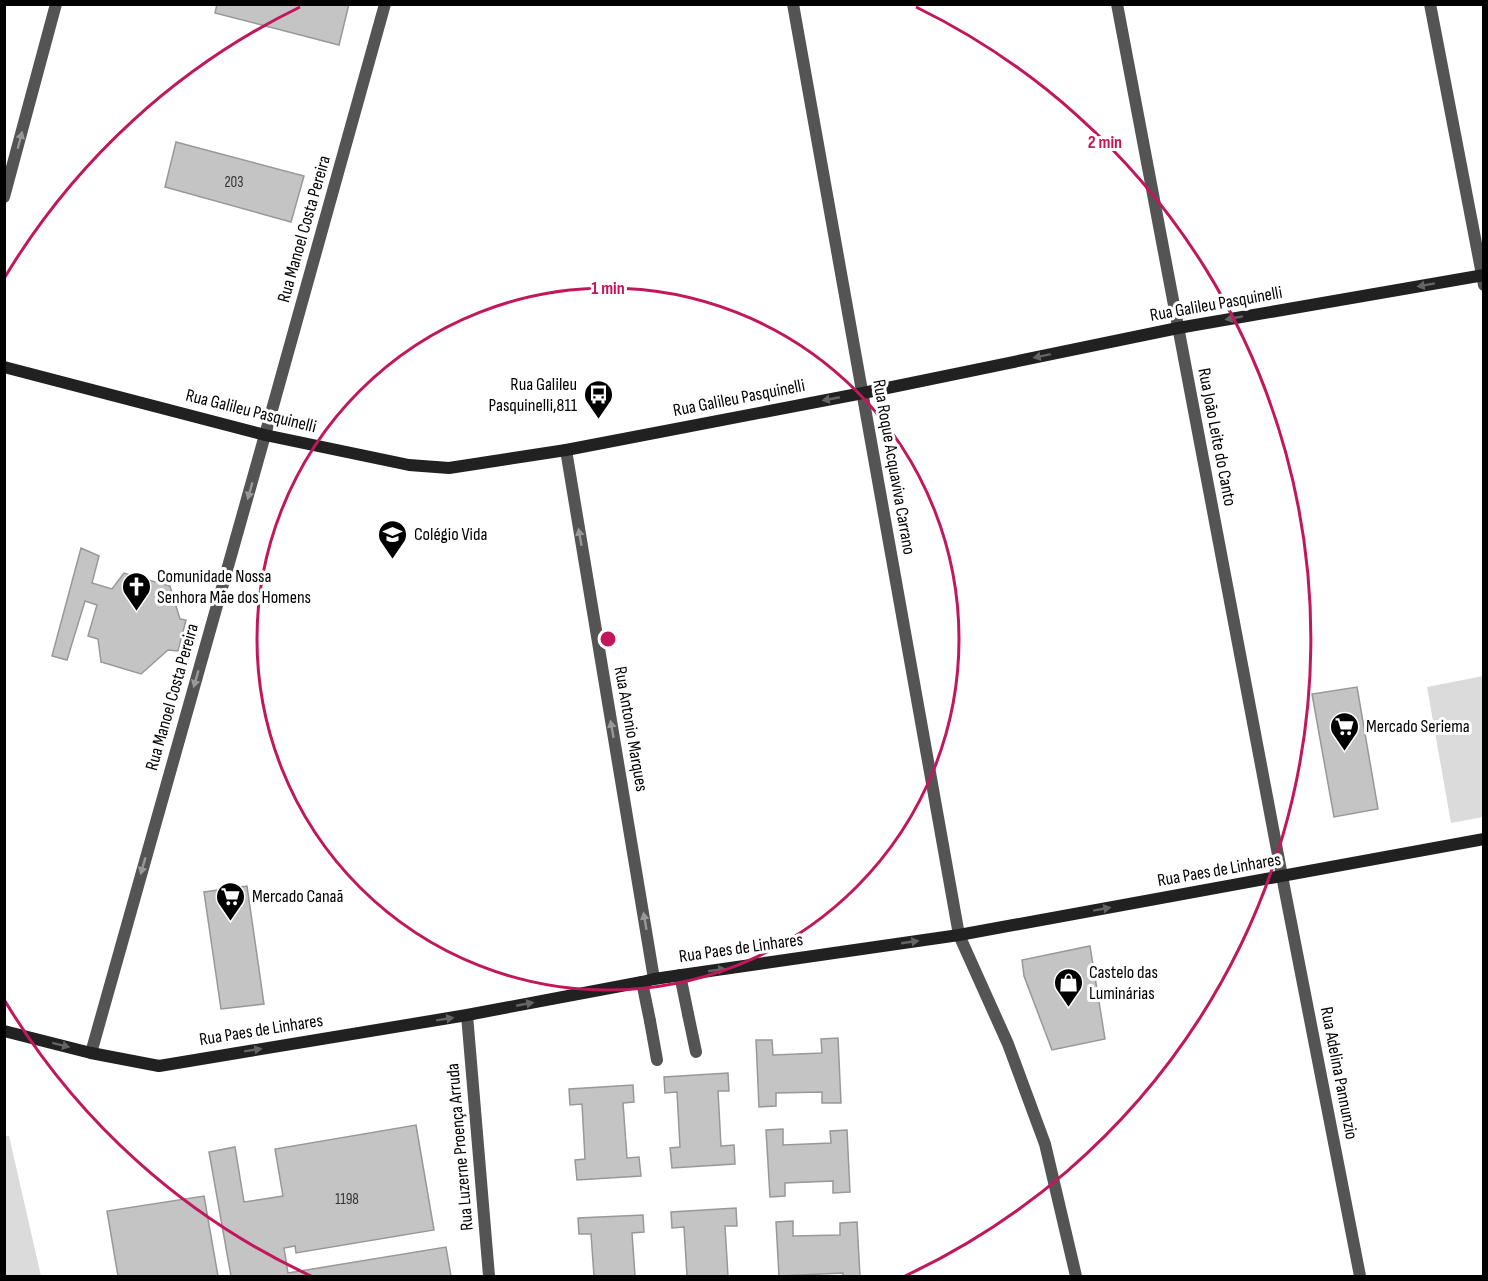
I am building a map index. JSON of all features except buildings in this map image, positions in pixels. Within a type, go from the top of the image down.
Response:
[{"type":"street","points":[[4,197],[56,4]]},
{"type":"street","name":"Rua Manoel Costa Pereira","points":[[91,1053],[385,4]]},
{"type":"street","name":"Rua Roque Acquaviva Carrano","points":[[793,4],[959,935],[1008,1044],[1045,1144],[1076,1276]]},
{"type":"street","name":"Rua João Leite do Canto","points":[[1117,4],[1282,876]]},
{"type":"street","points":[[1430,4],[1483,279]]},
{"type":"street","name":"Rua Galileu Pasquinelli","points":[[4,367],[266,435],[409,465],[449,468],[566,450],[862,393],[1178,328],[1483,279]]},
{"type":"street","name":"Rua Antonio Marques","points":[[566,450],[648,981],[650,1021],[657,1060]]},
{"type":"street","name":"Rua Paes de Linhares","points":[[4,1031],[91,1053],[159,1066],[467,1015],[680,975],[959,935],[1484,839]]},
{"type":"street","name":"Rua Adelina Pannunzio","points":[[1282,876],[1360,1276]]},
{"type":"street","points":[[680,975],[696,1052]]},
{"type":"street","name":"Rua Luzerne Proença Arruda","points":[[467,1015],[489,1276]]},
{"type":"shaded area","points":[[1483,676],[1483,817],[1451,823],[1427,687]]},
{"type":"shaded area","points":[[5,1136],[9,1136],[41,1276],[5,1276]]},
{"type":"place","name":"Rua Galileu Pasquinelli,811","points":[[598,420]]},
{"type":"place","name":"Colégio Vida","points":[[393,560]]},
{"type":"place","name":"Comunidade Nossa Senhora Mãe dos Homens","points":[[136,612]]},
{"type":"place","name":"Mercado Seriema","points":[[1345,752]]},
{"type":"place","name":"Mercado Canaã","points":[[231,922]]},
{"type":"place","name":"Castelo das Luminárias","points":[[1068,1008]]}]
